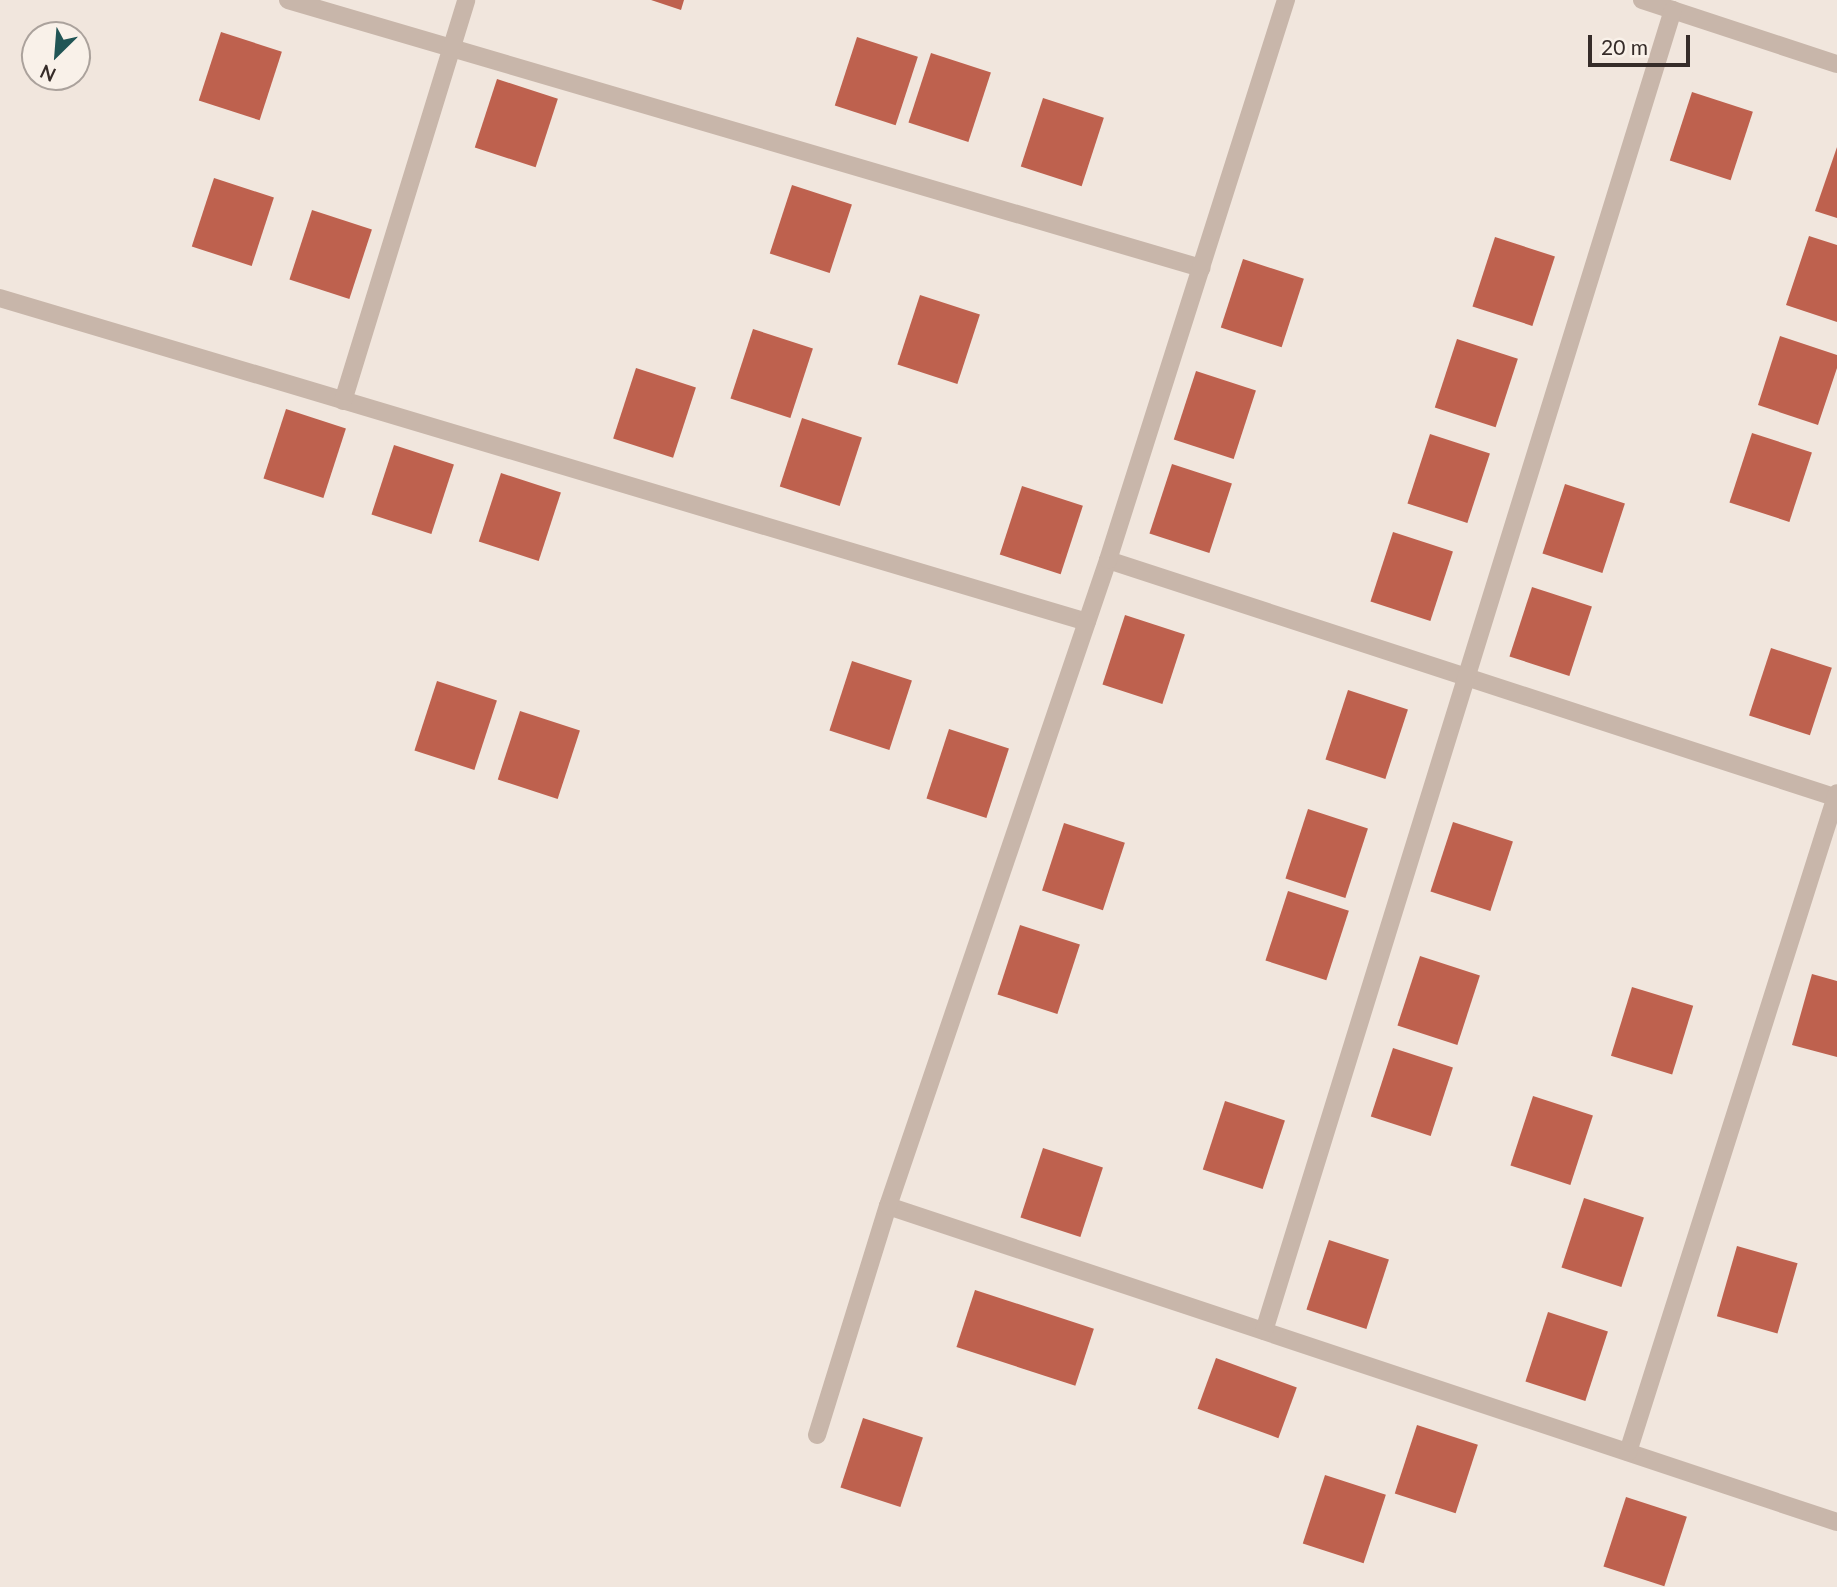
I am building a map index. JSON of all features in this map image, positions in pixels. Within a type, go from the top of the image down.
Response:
[{"type":"street","points":[[288,0],[1200,268]]},
{"type":"street","points":[[343,401],[466,0]]},
{"type":"street","points":[[817,1434],[888,1206],[1108,560],[1286,0]]},
{"type":"street","points":[[1642,0],[1837,64]]},
{"type":"street","points":[[1264,1331],[1469,677],[1673,10]]},
{"type":"street","points":[[0,298],[1087,622]]},
{"type":"street","points":[[1108,560],[1836,796],[1628,1452]]},
{"type":"street","points":[[888,1206],[1837,1522]]},
{"type":"building","points":[[651,0],[684,0],[681,10]]},
{"type":"building","points":[[221,32],[282,52],[260,120],[199,100]]},
{"type":"building","points":[[857,37],[918,57],[896,125],[835,105]]},
{"type":"building","points":[[931,53],[991,72],[968,142],[908,122]]},
{"type":"building","points":[[497,79],[558,99],[536,167],[475,147]]},
{"type":"building","points":[[1692,92],[1753,112],[1731,180],[1670,160]]},
{"type":"building","points":[[1043,98],[1104,118],[1082,186],[1021,166]]},
{"type":"building","points":[[1837,147],[1837,218],[1815,211]]},
{"type":"building","points":[[214,178],[274,197],[252,266],[192,246]]},
{"type":"building","points":[[792,185],[852,204],[830,273],[770,253]]},
{"type":"building","points":[[312,210],[372,229],[349,299],[289,279]]},
{"type":"building","points":[[1809,236],[1837,245],[1837,322],[1786,305]]},
{"type":"building","points":[[1495,237],[1555,256],[1532,326],[1472,306]]},
{"type":"building","points":[[1243,259],[1304,279],[1282,347],[1221,327]]},
{"type":"building","points":[[920,295],[980,314],[957,384],[897,364]]},
{"type":"building","points":[[753,329],[813,348],[790,418],[730,398]]},
{"type":"building","points":[[1780,336],[1837,355],[1837,368],[1818,425],[1758,405]]},
{"type":"building","points":[[1457,339],[1518,359],[1496,427],[1435,407]]},
{"type":"building","points":[[636,368],[696,387],[673,458],[613,438]]},
{"type":"building","points":[[1196,371],[1256,390],[1234,459],[1174,439]]},
{"type":"building","points":[[286,409],[346,428],[323,498],[263,478]]},
{"type":"building","points":[[802,418],[862,437],[840,506],[780,486]]},
{"type":"building","points":[[1752,433],[1812,452],[1789,522],[1729,502]]},
{"type":"building","points":[[1430,434],[1490,453],[1467,523],[1407,503]]},
{"type":"building","points":[[394,445],[454,464],[431,534],[371,514]]},
{"type":"building","points":[[1172,464],[1232,483],[1209,553],[1149,533]]},
{"type":"building","points":[[501,473],[561,492],[539,561],[479,541]]},
{"type":"building","points":[[1565,484],[1625,503],[1602,573],[1542,553]]},
{"type":"building","points":[[1022,486],[1083,506],[1061,574],[1000,554]]},
{"type":"building","points":[[1393,532],[1453,551],[1430,621],[1370,601]]},
{"type":"building","points":[[1532,587],[1592,606],[1569,676],[1509,656]]},
{"type":"building","points":[[1125,615],[1185,634],[1162,704],[1102,684]]},
{"type":"building","points":[[1771,648],[1832,668],[1810,735],[1749,716]]},
{"type":"building","points":[[852,661],[912,680],[889,750],[829,730]]},
{"type":"building","points":[[437,681],[497,700],[474,770],[414,750]]},
{"type":"building","points":[[1348,690],[1408,709],[1385,779],[1325,759]]},
{"type":"building","points":[[520,711],[580,730],[558,799],[498,779]]},
{"type":"building","points":[[949,729],[1009,748],[986,818],[926,798]]},
{"type":"building","points":[[1308,809],[1368,828],[1345,898],[1285,878]]},
{"type":"building","points":[[1453,822],[1513,841],[1490,911],[1430,891]]},
{"type":"building","points":[[1064,823],[1125,843],[1103,910],[1042,891]]},
{"type":"building","points":[[1288,891],[1349,911],[1326,980],[1265,960]]},
{"type":"building","points":[[1020,925],[1080,944],[1057,1014],[997,994]]},
{"type":"building","points":[[1420,956],[1480,975],[1457,1045],[1397,1025]]},
{"type":"building","points":[[1812,974],[1837,981],[1837,1057],[1792,1045]]},
{"type":"building","points":[[1632,987],[1693,1006],[1672,1075],[1611,1056]]},
{"type":"building","points":[[1393,1048],[1453,1067],[1431,1136],[1371,1116]]},
{"type":"building","points":[[1533,1096],[1593,1115],[1570,1185],[1510,1165]]},
{"type":"building","points":[[1225,1101],[1285,1120],[1263,1189],[1203,1169]]},
{"type":"building","points":[[1043,1148],[1103,1167],[1080,1237],[1020,1217]]},
{"type":"building","points":[[1584,1198],[1644,1217],[1621,1287],[1561,1267]]},
{"type":"building","points":[[1329,1240],[1389,1259],[1366,1329],[1306,1309]]},
{"type":"building","points":[[1737,1246],[1798,1263],[1777,1334],[1717,1316]]},
{"type":"building","points":[[975,1290],[1094,1329],[1075,1386],[956,1347]]},
{"type":"building","points":[[1548,1312],[1608,1331],[1585,1401],[1525,1381]]},
{"type":"building","points":[[1216,1358],[1297,1387],[1278,1438],[1198,1409]]},
{"type":"building","points":[[863,1418],[923,1437],[900,1507],[840,1487]]},
{"type":"building","points":[[1417,1425],[1478,1445],[1456,1513],[1395,1493]]},
{"type":"building","points":[[1325,1475],[1386,1495],[1364,1563],[1303,1543]]},
{"type":"building","points":[[1626,1497],[1687,1517],[1664,1586],[1603,1566]]}]
